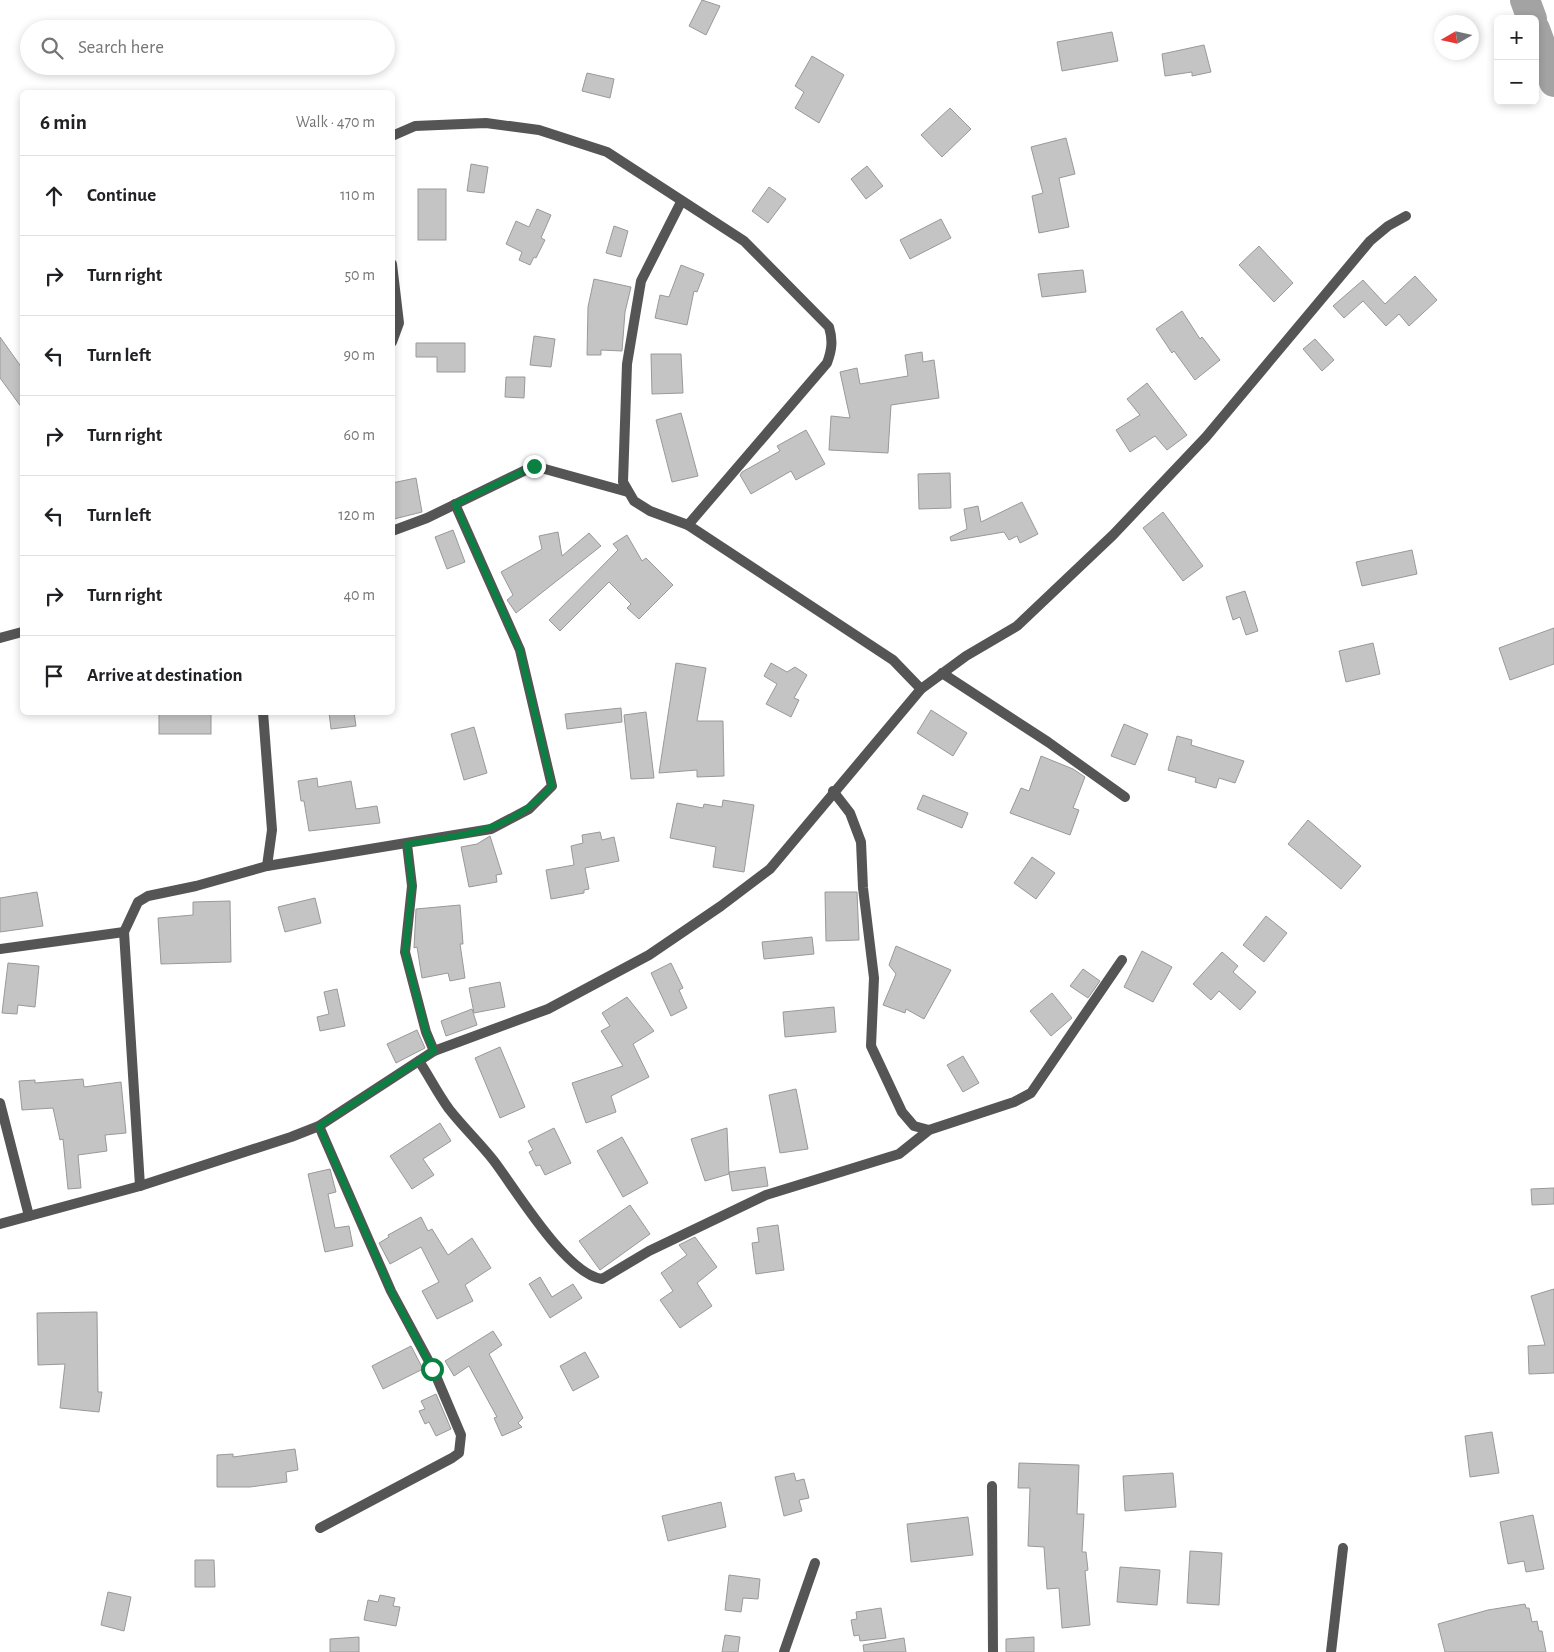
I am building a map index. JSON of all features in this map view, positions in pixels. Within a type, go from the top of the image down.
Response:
[{"type":"street","points":[[395,135],[415,126],[448,123],[486,123],[539,130],[606,152],[744,241],[828,327],[832,335],[832,350],[827,363],[688,525]]},
{"type":"street","points":[[681,202],[641,281],[627,364],[623,482],[634,501],[650,510],[688,525],[893,660],[921,689]]},
{"type":"street","points":[[0,1224],[140,1186],[291,1137],[319,1126],[434,1051],[548,1009],[649,955],[721,906],[770,868],[799,836],[833,791],[921,689],[942,673],[1017,626],[1113,535],[1206,437],[1370,241],[1388,226],[1406,216]]},
{"type":"street","points":[[395,289],[399,323],[395,334]]},
{"type":"street","points":[[395,530],[455,504],[534,466],[628,492]]},
{"type":"street","points":[[140,1186],[124,932],[138,902],[148,896],[196,886],[267,866],[491,829],[529,809],[552,786],[520,650],[455,504]]},
{"type":"street","points":[[0,638],[20,633]]},
{"type":"street","points":[[942,673],[1048,742],[1124,797]]},
{"type":"street","points":[[263,715],[272,830],[267,866]]},
{"type":"street","points":[[833,791],[850,812],[861,842],[863,888],[874,978],[871,1046],[902,1112],[914,1126],[929,1130]]},
{"type":"street","points":[[407,844],[412,886],[405,952],[424,1024],[434,1051]]},
{"type":"street","points":[[0,949],[124,932]]},
{"type":"street","points":[[419,1060],[449,1109],[493,1160],[548,1236],[583,1271],[594,1278],[602,1279],[648,1251],[766,1195],[898,1154],[929,1130],[1014,1102],[1031,1093],[1122,960]]},
{"type":"street","points":[[0,1102],[29,1216]]},
{"type":"street","points":[[319,1126],[391,1291],[432,1369],[462,1435],[459,1453],[452,1458],[320,1528]]},
{"type":"street","points":[[992,1486],[993,1652]]},
{"type":"street","points":[[1331,1652],[1343,1548]]},
{"type":"street","points":[[784,1652],[815,1563]]},
{"type":"building","points":[[702,0],[720,6],[706,35],[689,26]]},
{"type":"building","points":[[1112,32],[1118,61],[1062,71],[1057,42]]},
{"type":"building","points":[[1204,45],[1211,72],[1192,76],[1192,72],[1165,76],[1162,54]]},
{"type":"building","points":[[812,56],[844,75],[819,123],[795,108],[804,92],[795,86]]},
{"type":"building","points":[[587,73],[614,79],[610,98],[582,91]]},
{"type":"building","points":[[950,108],[971,129],[942,157],[921,135]]},
{"type":"building","points":[[1066,138],[1075,174],[1059,178],[1069,227],[1039,233],[1032,196],[1043,193],[1031,147]]},
{"type":"building","points":[[471,164],[488,167],[484,193],[467,191]]},
{"type":"building","points":[[867,166],[883,186],[866,199],[851,179]]},
{"type":"building","points":[[769,187],[786,199],[768,223],[752,211]]},
{"type":"building","points":[[418,189],[446,189],[446,240],[418,240]]},
{"type":"building","points":[[537,209],[551,215],[541,238],[545,240],[536,258],[534,257],[530,265],[519,260],[522,252],[506,244],[516,221],[529,227]]},
{"type":"building","points":[[941,219],[951,238],[910,259],[900,240]]},
{"type":"building","points":[[614,226],[628,231],[621,257],[606,253]]},
{"type":"building","points":[[1259,246],[1293,283],[1274,302],[1239,265]]},
{"type":"building","points":[[681,265],[704,274],[697,292],[694,291],[687,325],[655,318],[660,295],[669,297]]},
{"type":"building","points":[[1083,270],[1086,292],[1042,297],[1038,274]]},
{"type":"building","points":[[1415,276],[1437,300],[1409,326],[1399,314],[1386,326],[1363,301],[1344,318],[1333,306],[1363,280],[1385,304]]},
{"type":"building","points":[[594,279],[631,287],[625,312],[622,351],[601,350],[601,355],[587,355],[588,307]]},
{"type":"building","points":[[1182,311],[1200,339],[1202,337],[1220,360],[1195,380],[1174,351],[1172,353],[1156,329]]},
{"type":"building","points":[[534,336],[555,339],[551,367],[530,365]]},
{"type":"building","points":[[0,337],[20,365],[20,405],[0,378]]},
{"type":"building","points":[[1315,339],[1334,360],[1322,371],[1303,349]]},
{"type":"building","points":[[416,343],[465,343],[465,372],[437,372],[437,357],[416,357]]},
{"type":"building","points":[[922,352],[923,362],[934,360],[939,398],[891,405],[888,453],[829,450],[831,416],[850,418],[840,372],[857,368],[860,384],[908,376],[905,355]]},
{"type":"building","points":[[651,354],[681,354],[683,393],[652,394]]},
{"type":"building","points":[[506,377],[525,377],[524,398],[505,397]]},
{"type":"building","points":[[1147,383],[1187,435],[1167,450],[1155,436],[1130,452],[1116,430],[1140,415],[1127,399]]},
{"type":"building","points":[[681,413],[698,476],[672,482],[656,420]]},
{"type":"building","points":[[806,430],[825,464],[796,480],[791,471],[751,494],[740,475],[742,472],[780,451],[777,446]]},
{"type":"building","points":[[950,473],[951,508],[919,509],[918,474]]},
{"type":"building","points":[[416,478],[422,512],[395,519],[395,482]]},
{"type":"building","points":[[1022,502],[1038,534],[1020,543],[1017,536],[1009,540],[1004,532],[951,541],[950,537],[967,529],[964,509],[978,506],[981,522]]},
{"type":"building","points":[[1163,512],[1203,566],[1183,581],[1143,528]]},
{"type":"building","points":[[453,530],[465,562],[447,569],[435,537]]},
{"type":"building","points":[[558,532],[562,556],[589,533],[601,546],[516,613],[507,600],[513,595],[501,572],[542,549],[539,536]]},
{"type":"building","points":[[627,535],[642,561],[646,558],[673,585],[639,619],[627,608],[631,604],[609,582],[560,631],[549,620],[618,550],[613,544]]},
{"type":"building","points":[[1412,550],[1417,574],[1362,586],[1356,562]]},
{"type":"building","points":[[1245,591],[1258,631],[1246,635],[1240,617],[1233,620],[1226,597]]},
{"type":"building","points":[[1554,628],[1554,664],[1510,680],[1499,648]]},
{"type":"building","points":[[1373,643],[1380,674],[1346,682],[1339,651]]},
{"type":"building","points":[[676,663],[706,668],[697,721],[723,721],[724,776],[697,777],[697,770],[659,773]]},
{"type":"building","points":[[771,663],[787,672],[795,667],[807,675],[794,698],[799,700],[791,717],[766,704],[777,684],[764,676]]},
{"type":"building","points":[[621,708],[622,722],[567,729],[565,714]]},
{"type":"building","points":[[931,710],[967,733],[953,756],[917,733]]},
{"type":"building","points":[[646,712],[654,778],[631,779],[624,715]]},
{"type":"building","points":[[159,715],[211,715],[211,734],[159,734]]},
{"type":"building","points":[[329,715],[354,715],[356,726],[331,729]]},
{"type":"building","points":[[1124,724],[1148,734],[1135,765],[1111,756]]},
{"type":"building","points":[[474,727],[487,773],[464,780],[451,734]]},
{"type":"building","points":[[1177,736],[1192,740],[1191,745],[1244,761],[1235,783],[1219,778],[1216,788],[1195,782],[1196,778],[1168,770]]},
{"type":"building","points":[[1041,756],[1073,769],[1085,777],[1073,808],[1079,810],[1070,835],[1010,813],[1021,788],[1029,791]]},
{"type":"building","points":[[317,778],[318,787],[351,781],[356,809],[377,806],[380,823],[309,831],[304,801],[301,801],[298,781]]},
{"type":"building","points":[[923,795],[968,813],[962,828],[917,809]]},
{"type":"building","points":[[723,800],[754,805],[744,872],[713,867],[716,847],[670,838],[677,803],[703,808],[704,804],[722,807]]},
{"type":"building","points":[[1308,820],[1361,866],[1341,889],[1288,844]]},
{"type":"building","points":[[600,832],[602,840],[614,837],[619,861],[585,868],[589,889],[584,890],[584,893],[551,899],[546,870],[574,865],[571,846],[583,843],[582,835]]},
{"type":"building","points":[[490,836],[502,874],[496,875],[497,882],[469,887],[461,847],[477,844]]},
{"type":"building","points":[[1032,857],[1055,873],[1036,899],[1014,883]]},
{"type":"building","points":[[37,892],[43,926],[0,932],[0,898]]},
{"type":"building","points":[[825,892],[857,892],[859,940],[826,941]]},
{"type":"building","points":[[315,898],[321,923],[285,932],[278,907]]},
{"type":"building","points":[[230,901],[231,962],[161,964],[158,918],[193,915],[193,902]]},
{"type":"building","points":[[460,905],[463,944],[460,944],[465,978],[450,981],[448,973],[422,978],[417,947],[414,948],[416,909]]},
{"type":"building","points":[[1266,916],[1287,933],[1264,962],[1243,945]]},
{"type":"building","points":[[812,937],[814,954],[764,959],[762,942]]},
{"type":"building","points":[[896,946],[951,970],[924,1019],[906,1009],[905,1013],[883,1005],[896,974],[889,965]]},
{"type":"building","points":[[1142,951],[1172,967],[1153,1002],[1124,987]]},
{"type":"building","points":[[1222,952],[1238,966],[1233,972],[1256,992],[1240,1010],[1219,991],[1211,1000],[1193,984]]},
{"type":"building","points":[[8,963],[39,966],[35,1007],[18,1005],[17,1014],[2,1013]]},
{"type":"building","points":[[671,963],[683,988],[679,990],[687,1008],[671,1016],[651,973]]},
{"type":"building","points":[[1083,969],[1100,981],[1088,998],[1070,986]]},
{"type":"building","points":[[500,982],[505,1007],[474,1013],[469,988]]},
{"type":"building","points":[[337,989],[345,1026],[320,1031],[317,1017],[329,1014],[324,992]]},
{"type":"building","points":[[1052,993],[1072,1018],[1051,1036],[1030,1011]]},
{"type":"building","points":[[627,997],[654,1031],[633,1044],[649,1077],[611,1096],[616,1112],[586,1123],[572,1083],[623,1066],[601,1031],[610,1026],[602,1013]]},
{"type":"building","points":[[834,1007],[836,1032],[785,1037],[783,1012]]},
{"type":"building","points":[[472,1009],[477,1025],[446,1036],[441,1021]]},
{"type":"building","points":[[417,1030],[425,1048],[396,1063],[387,1044]]},
{"type":"building","points":[[500,1047],[525,1107],[500,1118],[475,1058]]},
{"type":"building","points":[[963,1056],[979,1083],[963,1092],[947,1065]]},
{"type":"building","points":[[83,1079],[84,1087],[121,1082],[126,1133],[105,1135],[107,1151],[78,1155],[81,1188],[68,1189],[63,1139],[60,1140],[53,1108],[22,1110],[19,1081],[35,1080],[35,1083]]},
{"type":"building","points":[[796,1089],[808,1149],[780,1153],[769,1095]]},
{"type":"building","points":[[440,1123],[451,1141],[423,1159],[434,1175],[412,1189],[390,1156]]},
{"type":"building","points":[[554,1128],[571,1163],[545,1175],[540,1165],[536,1166],[529,1152],[533,1150],[528,1141]]},
{"type":"building","points":[[727,1128],[729,1174],[705,1181],[691,1139]]},
{"type":"building","points":[[622,1137],[648,1183],[623,1197],[597,1151]]},
{"type":"building","points":[[765,1167],[768,1186],[732,1191],[729,1172]]},
{"type":"building","points":[[330,1169],[336,1192],[328,1194],[335,1228],[349,1226],[353,1246],[325,1252],[308,1174]]},
{"type":"building","points":[[1554,1188],[1554,1204],[1532,1205],[1531,1189]]},
{"type":"building","points":[[630,1205],[650,1234],[600,1270],[579,1241]]},
{"type":"building","points":[[421,1217],[428,1231],[432,1229],[448,1255],[472,1238],[491,1268],[465,1285],[473,1301],[437,1319],[422,1291],[439,1282],[421,1247],[390,1264],[379,1243],[389,1237],[388,1235]]},
{"type":"building","points":[[778,1225],[784,1270],[756,1274],[752,1243],[759,1242],[757,1228]]},
{"type":"building","points":[[695,1237],[717,1267],[697,1283],[712,1306],[680,1328],[660,1300],[673,1291],[661,1273],[687,1255],[679,1245]]},
{"type":"building","points":[[540,1277],[552,1297],[573,1284],[582,1298],[550,1318],[529,1284]]},
{"type":"building","points":[[1554,1289],[1554,1373],[1529,1374],[1528,1346],[1545,1345],[1531,1296]]},
{"type":"building","points":[[97,1312],[98,1392],[102,1392],[99,1412],[60,1408],[65,1364],[38,1365],[37,1313]]},
{"type":"building","points":[[493,1331],[502,1345],[489,1354],[523,1418],[518,1423],[522,1427],[502,1436],[494,1418],[497,1417],[469,1366],[454,1376],[445,1361]]},
{"type":"building","points":[[411,1346],[423,1369],[383,1389],[372,1366]]},
{"type":"building","points":[[585,1352],[599,1377],[573,1391],[560,1366]]},
{"type":"building","points":[[436,1394],[451,1429],[436,1436],[429,1422],[425,1424],[419,1411],[425,1409],[421,1401]]},
{"type":"building","points":[[1492,1432],[1499,1473],[1470,1477],[1465,1436]]},
{"type":"building","points":[[295,1449],[298,1470],[286,1472],[287,1482],[250,1487],[217,1487],[217,1455],[233,1454],[233,1457]]},
{"type":"building","points":[[1019,1463],[1079,1465],[1077,1514],[1084,1514],[1082,1552],[1086,1552],[1088,1570],[1085,1571],[1090,1625],[1062,1628],[1059,1588],[1047,1589],[1044,1547],[1028,1546],[1030,1488],[1018,1488]]},
{"type":"building","points":[[794,1473],[796,1481],[804,1479],[809,1498],[799,1500],[802,1511],[784,1516],[775,1477]]},
{"type":"building","points":[[1173,1473],[1176,1507],[1125,1511],[1123,1476]]},
{"type":"building","points":[[721,1502],[726,1527],[668,1541],[662,1516]]},
{"type":"building","points":[[1533,1515],[1544,1569],[1526,1572],[1524,1561],[1508,1564],[1500,1522]]},
{"type":"building","points":[[968,1517],[973,1555],[911,1562],[907,1524]]},
{"type":"building","points":[[1190,1551],[1222,1553],[1219,1605],[1187,1603]]},
{"type":"building","points":[[195,1560],[214,1560],[215,1587],[195,1587]]},
{"type":"building","points":[[1120,1567],[1160,1570],[1157,1605],[1117,1602]]},
{"type":"building","points":[[729,1575],[760,1579],[758,1599],[743,1598],[741,1612],[725,1610]]},
{"type":"building","points":[[108,1592],[131,1597],[124,1631],[101,1625]]},
{"type":"building","points":[[380,1595],[395,1598],[393,1606],[400,1607],[396,1626],[364,1620],[368,1600],[378,1602]]},
{"type":"building","points":[[1525,1604],[1526,1608],[1529,1608],[1532,1622],[1537,1621],[1539,1631],[1542,1631],[1546,1652],[1445,1652],[1438,1624],[1488,1610]]},
{"type":"building","points":[[881,1608],[886,1638],[860,1641],[859,1635],[854,1636],[851,1620],[857,1619],[856,1612]]},
{"type":"building","points":[[725,1635],[740,1637],[738,1652],[722,1652]]},
{"type":"building","points":[[359,1637],[359,1652],[330,1652],[330,1639]]},
{"type":"building","points":[[1034,1637],[1034,1652],[1006,1652],[1006,1639]]},
{"type":"building","points":[[904,1638],[906,1652],[864,1652],[863,1645]]},
{"type":"waterway","points":[[1525,0],[1531,15]]},
{"type":"waterway","points":[[1539,40],[1554,82]]},
{"type":"route","points":[[432,1369],[391,1291],[319,1126],[434,1051],[426,1032],[405,952],[408,913],[412,895],[407,844],[491,829],[529,809],[552,786],[520,650],[455,504],[534,466]]}]
